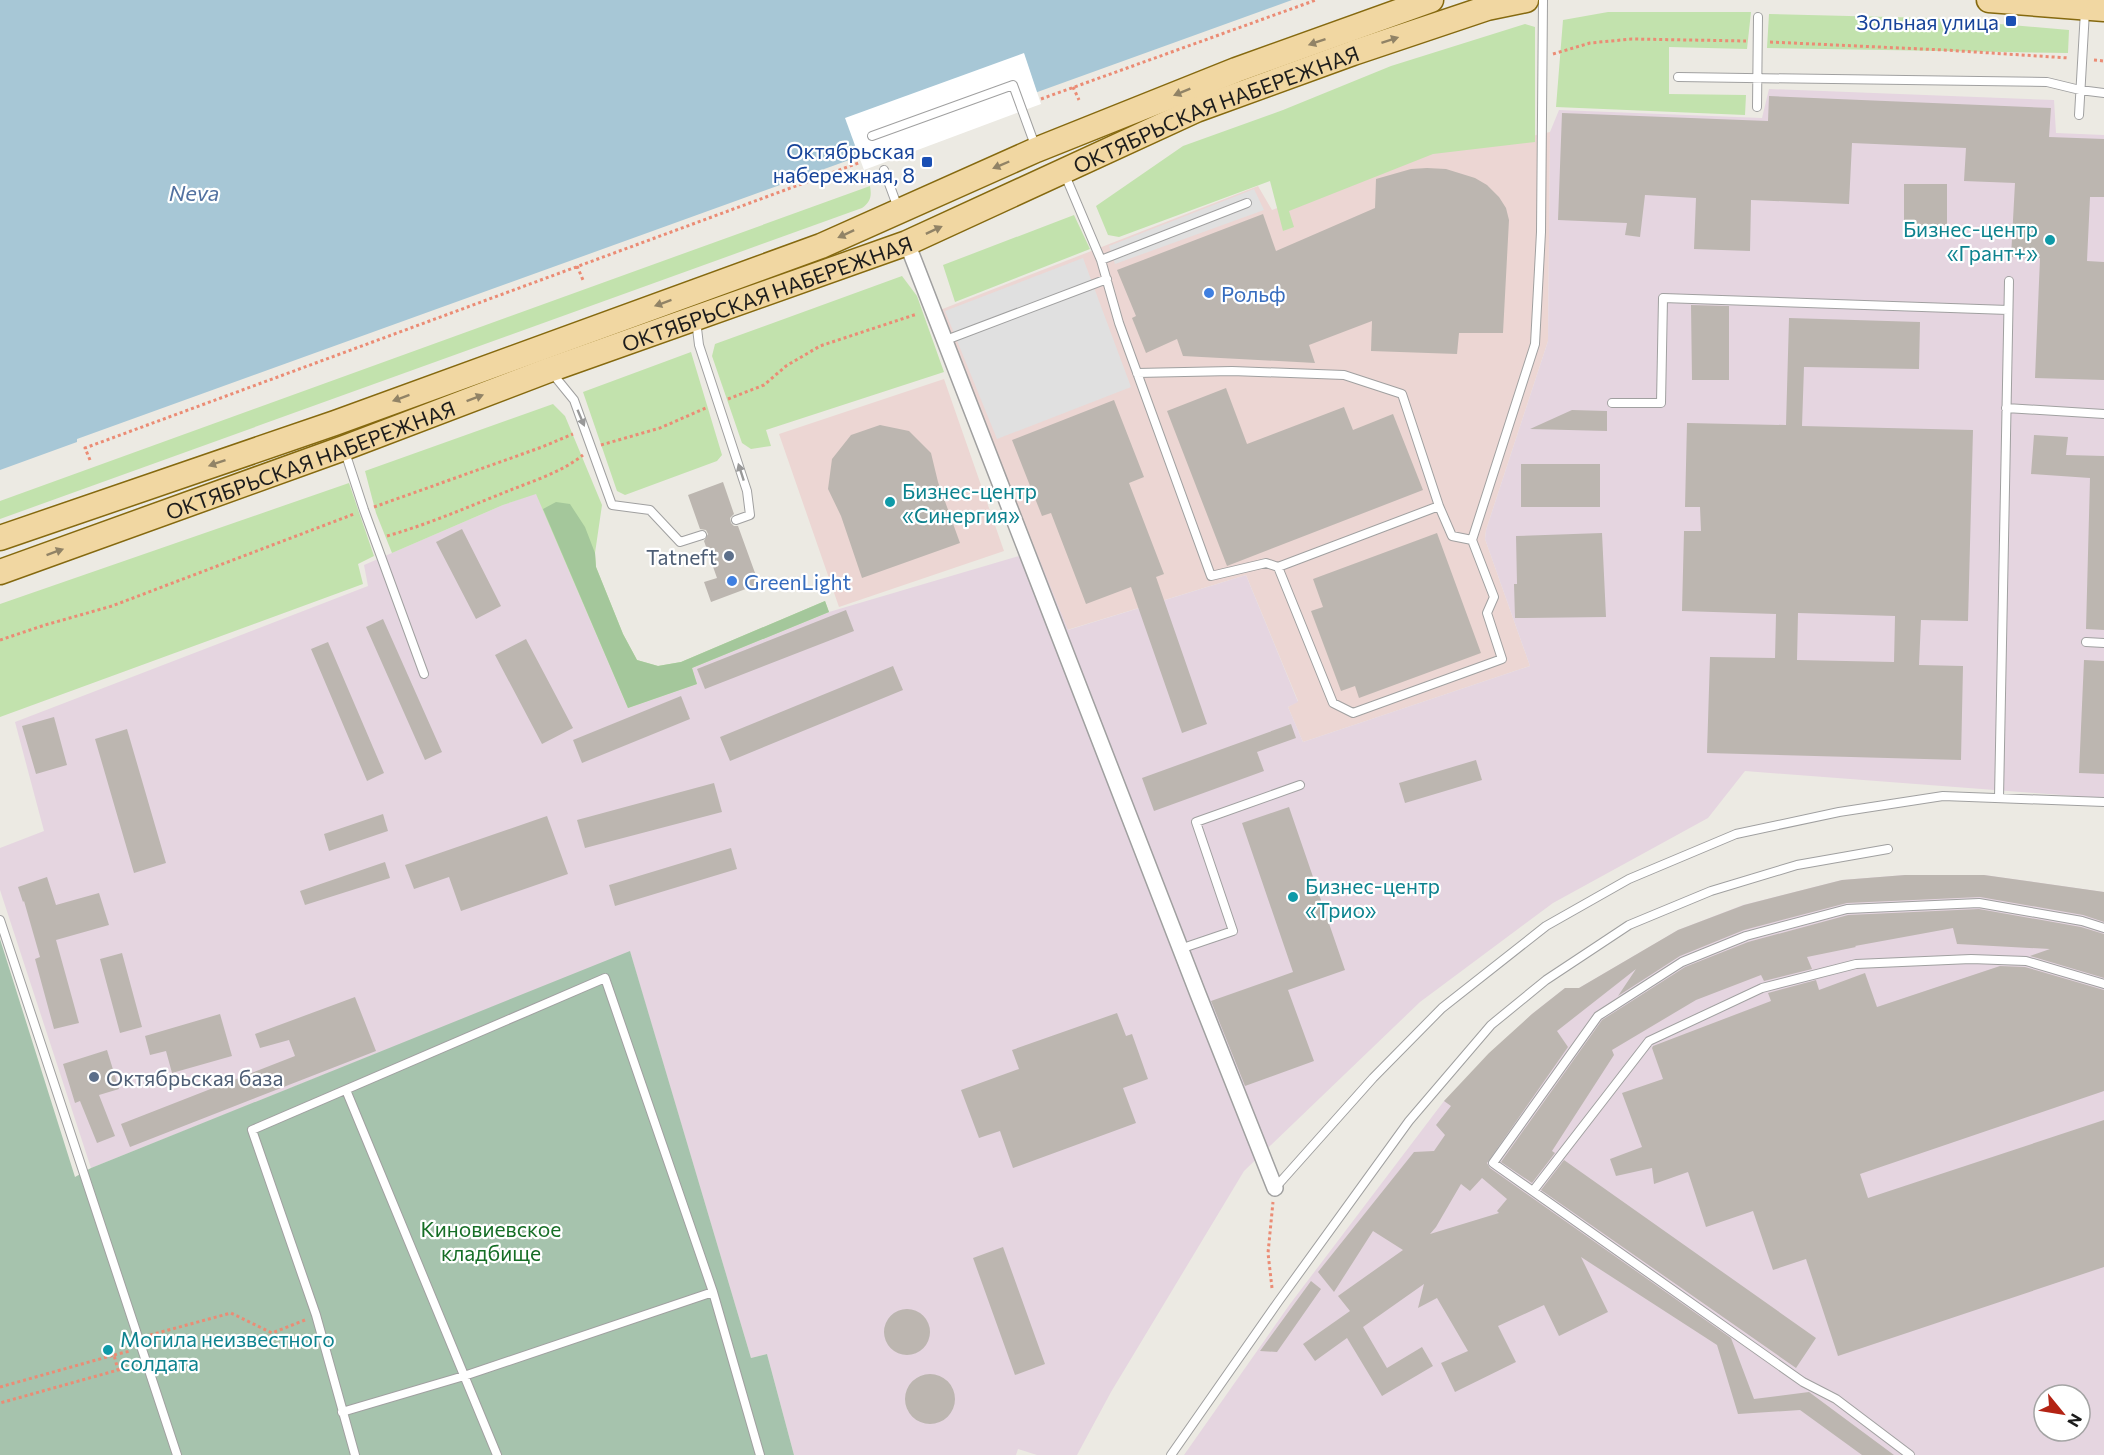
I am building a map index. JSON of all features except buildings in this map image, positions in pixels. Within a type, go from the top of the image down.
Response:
[{"type":"main road","name":"ОКТЯБРЬСКАЯ НАБЕРЕЖНАЯ","points":[[0,538],[335,423],[821,246],[1036,150],[1236,70],[1431,0]]},
{"type":"main road","name":"ОКТЯБРЬСКАЯ НАБЕРЕЖНАЯ","points":[[0,572],[344,448],[696,316],[907,243],[1219,102],[1353,53],[1487,8],[1526,0]]},
{"type":"main road","points":[[1989,0],[2094,8]]},
{"type":"street","points":[[907,243],[1275,1188]]},
{"type":"lane","points":[[1278,567],[1333,703],[1353,713],[1502,659],[1487,613],[1494,597],[1472,540],[1535,344],[1540,232],[1543,0]]},
{"type":"lane","points":[[2079,115],[2082,59],[2094,8]]},
{"type":"lane","points":[[1757,107],[1758,17]]},
{"type":"lane","points":[[1678,77],[2047,82],[2104,93]]},
{"type":"lane","points":[[872,136],[1013,85],[1036,150]]},
{"type":"lane","points":[[884,170],[899,210]]},
{"type":"lane","points":[[1063,171],[1101,260],[1119,323],[1211,576],[1266,563],[1278,567],[1439,506]]},
{"type":"lane","points":[[1101,260],[1247,203]]},
{"type":"lane","points":[[946,340],[1107,279]]},
{"type":"lane","points":[[1999,798],[2009,281]]},
{"type":"lane","points":[[1612,403],[1661,403],[1663,298],[2008,310]]},
{"type":"lane","points":[[696,316],[699,345],[747,491],[750,515],[736,520]]},
{"type":"lane","points":[[549,370],[574,400],[612,505],[650,510],[680,542],[702,535]]},
{"type":"lane","points":[[1137,372],[1232,371],[1344,375],[1402,394],[1439,506],[1452,536],[1472,540]]},
{"type":"lane","points":[[2006,408],[2104,414]]},
{"type":"lane","points":[[344,448],[364,510],[424,674]]},
{"type":"lane","points":[[2086,642],[2104,643]]},
{"type":"lane","points":[[1180,949],[1233,931],[1196,822],[1300,785]]},
{"type":"lane","points":[[1275,1188],[1373,1078],[1442,1008],[1546,926],[1629,879],[1736,834],[1839,812],[1943,796],[2104,802]]},
{"type":"lane","points":[[1171,1455],[1278,1302],[1417,1112],[1491,1024],[1546,980],[1629,925],[1711,891],[1797,865],[1888,849]]},
{"type":"lane","points":[[1910,1455],[1836,1400],[1803,1382],[1493,1163],[1598,1016],[1682,962],[1746,936],[1847,909],[1979,903],[2082,921],[2104,928]]},
{"type":"lane","points":[[0,920],[177,1455]]},
{"type":"lane","points":[[1533,1191],[1649,1041],[1762,988],[1856,964],[1971,959],[2026,961],[2104,984]]},
{"type":"lane","points":[[355,1455],[316,1315],[252,1130],[606,978],[713,1292],[760,1455]]},
{"type":"lane","points":[[346,1090],[497,1455]]},
{"type":"lane","points":[[342,1412],[464,1376],[713,1292]]},
{"type":"path","points":[[1041,99],[1316,0]]},
{"type":"path","points":[[1541,58],[1590,43],[1632,39],[1758,41],[2082,59]]},
{"type":"path","points":[[1073,87],[1079,100]]},
{"type":"path","points":[[90,460],[85,448],[861,162]]},
{"type":"path","points":[[578,266],[584,280]]},
{"type":"path","points":[[375,540],[418,527],[541,478],[576,462],[592,447],[660,428],[764,385],[786,366],[820,346],[933,309]]},
{"type":"path","points":[[0,640],[112,606],[364,510],[542,447],[586,428]]},
{"type":"path","points":[[1275,1188],[1268,1253],[1272,1287],[1278,1302]]},
{"type":"path","points":[[137,1339],[231,1313],[272,1333],[316,1315]]},
{"type":"path","points":[[0,1387],[140,1348]]},
{"type":"path","points":[[114,1355],[118,1370]]},
{"type":"path","points":[[0,1403],[145,1362]]},
{"type":"shaded area","points":[[1769,89],[2054,100],[2056,133],[2104,135],[2104,802],[2074,796],[1745,771],[1708,818],[1553,903],[1420,1002],[1244,1171],[1111,1392],[1077,1455],[1037,1455],[1018,1449],[1016,1455],[794,1455],[767,1354],[751,1358],[630,952],[91,1168],[0,890],[0,848],[44,831],[15,722],[368,586],[364,565],[536,493],[628,708],[697,684],[692,668],[829,612],[1036,551],[1068,630],[1246,575],[1298,702],[1288,707],[1303,742],[1530,666],[1485,539],[1548,341],[1550,132],[1559,110],[1762,118]]},
{"type":"shaded area","points":[[1550,132],[1548,341],[1485,539],[1530,666],[1303,742],[1288,707],[1298,701],[1246,575],[1067,630],[940,310],[1258,186],[1272,210],[1439,148],[1477,148]]},
{"type":"shaded area","points":[[1254,189],[1264,210],[1115,264],[1109,246]]},
{"type":"shaded area","points":[[1083,258],[1131,387],[997,439],[945,311]]},
{"type":"shaded area","points":[[944,379],[1004,551],[839,607],[779,434]]},
{"type":"shaded area","points":[[1905,875],[1984,875],[2104,892],[2104,1455],[1184,1455],[1290,1304],[1444,1101],[1532,1014],[1565,988],[1579,988],[1678,930],[1743,905],[1842,880]]},
{"type":"green space","points":[[1608,12],[1751,12],[1747,49],[1669,47],[1669,94],[1746,95],[1745,115],[1556,107],[1563,20]]},
{"type":"green space","points":[[1769,14],[1930,18],[2069,30],[2068,53],[1767,48]]},
{"type":"green space","points":[[1525,24],[1535,27],[1535,142],[1433,154],[1289,211],[1294,227],[1283,231],[1270,181],[1119,237],[1108,235],[1096,206],[1183,146],[1283,110],[1391,66]]},
{"type":"green space","points":[[870,186],[870,199],[862,208],[0,519],[0,501]]},
{"type":"green space","points":[[1074,215],[1090,249],[955,302],[943,265]]},
{"type":"green space","points":[[902,276],[917,296],[944,372],[766,430],[771,446],[751,449],[742,443],[712,356],[715,344]]},
{"type":"green space","points":[[691,352],[722,455],[717,461],[625,495],[617,491],[583,392]]},
{"type":"green space","points":[[553,404],[565,416],[602,505],[595,553],[596,567],[623,634],[637,660],[658,666],[681,662],[825,601],[829,612],[692,668],[697,684],[628,708],[536,494],[503,505],[392,553],[376,513],[365,471]]},
{"type":"green space","points":[[349,483],[374,556],[358,564],[363,584],[0,717],[0,604]]},
{"type":"green space","points":[[556,502],[570,504],[585,527],[595,553],[596,567],[623,634],[637,660],[658,666],[681,662],[825,601],[829,612],[692,668],[697,684],[628,708],[543,509]]},
{"type":"green space","name":"Киновиевское кладбище","points":[[0,939],[75,1177],[91,1168],[630,951],[751,1358],[767,1354],[794,1455],[0,1455]]},
{"type":"water","name":"Neva","points":[[0,0],[1292,0],[77,439],[77,442],[0,470]]},
{"type":"pier","points":[[1024,53],[1041,104],[864,170],[845,118]]},
{"type":"place","name":"Зольная улица","points":[[2011,21]]},
{"type":"place","name":"Октябрьская набережная, 8","points":[[927,162]]},
{"type":"place","name":"Бизнес-центр «Грант+»","points":[[2050,240]]},
{"type":"place","name":"Рольф","points":[[1209,293]]},
{"type":"place","name":"Бизнес-центр «Синергия»","points":[[890,502]]},
{"type":"place","name":"Tatneft","points":[[729,556]]},
{"type":"place","name":"GreenLight","points":[[732,581]]},
{"type":"place","name":"Бизнес-центр «Трио»","points":[[1293,897]]},
{"type":"place","name":"Октябрьская база","points":[[94,1077]]},
{"type":"place","name":"Могила неизвестного солдата","points":[[108,1350]]}]
